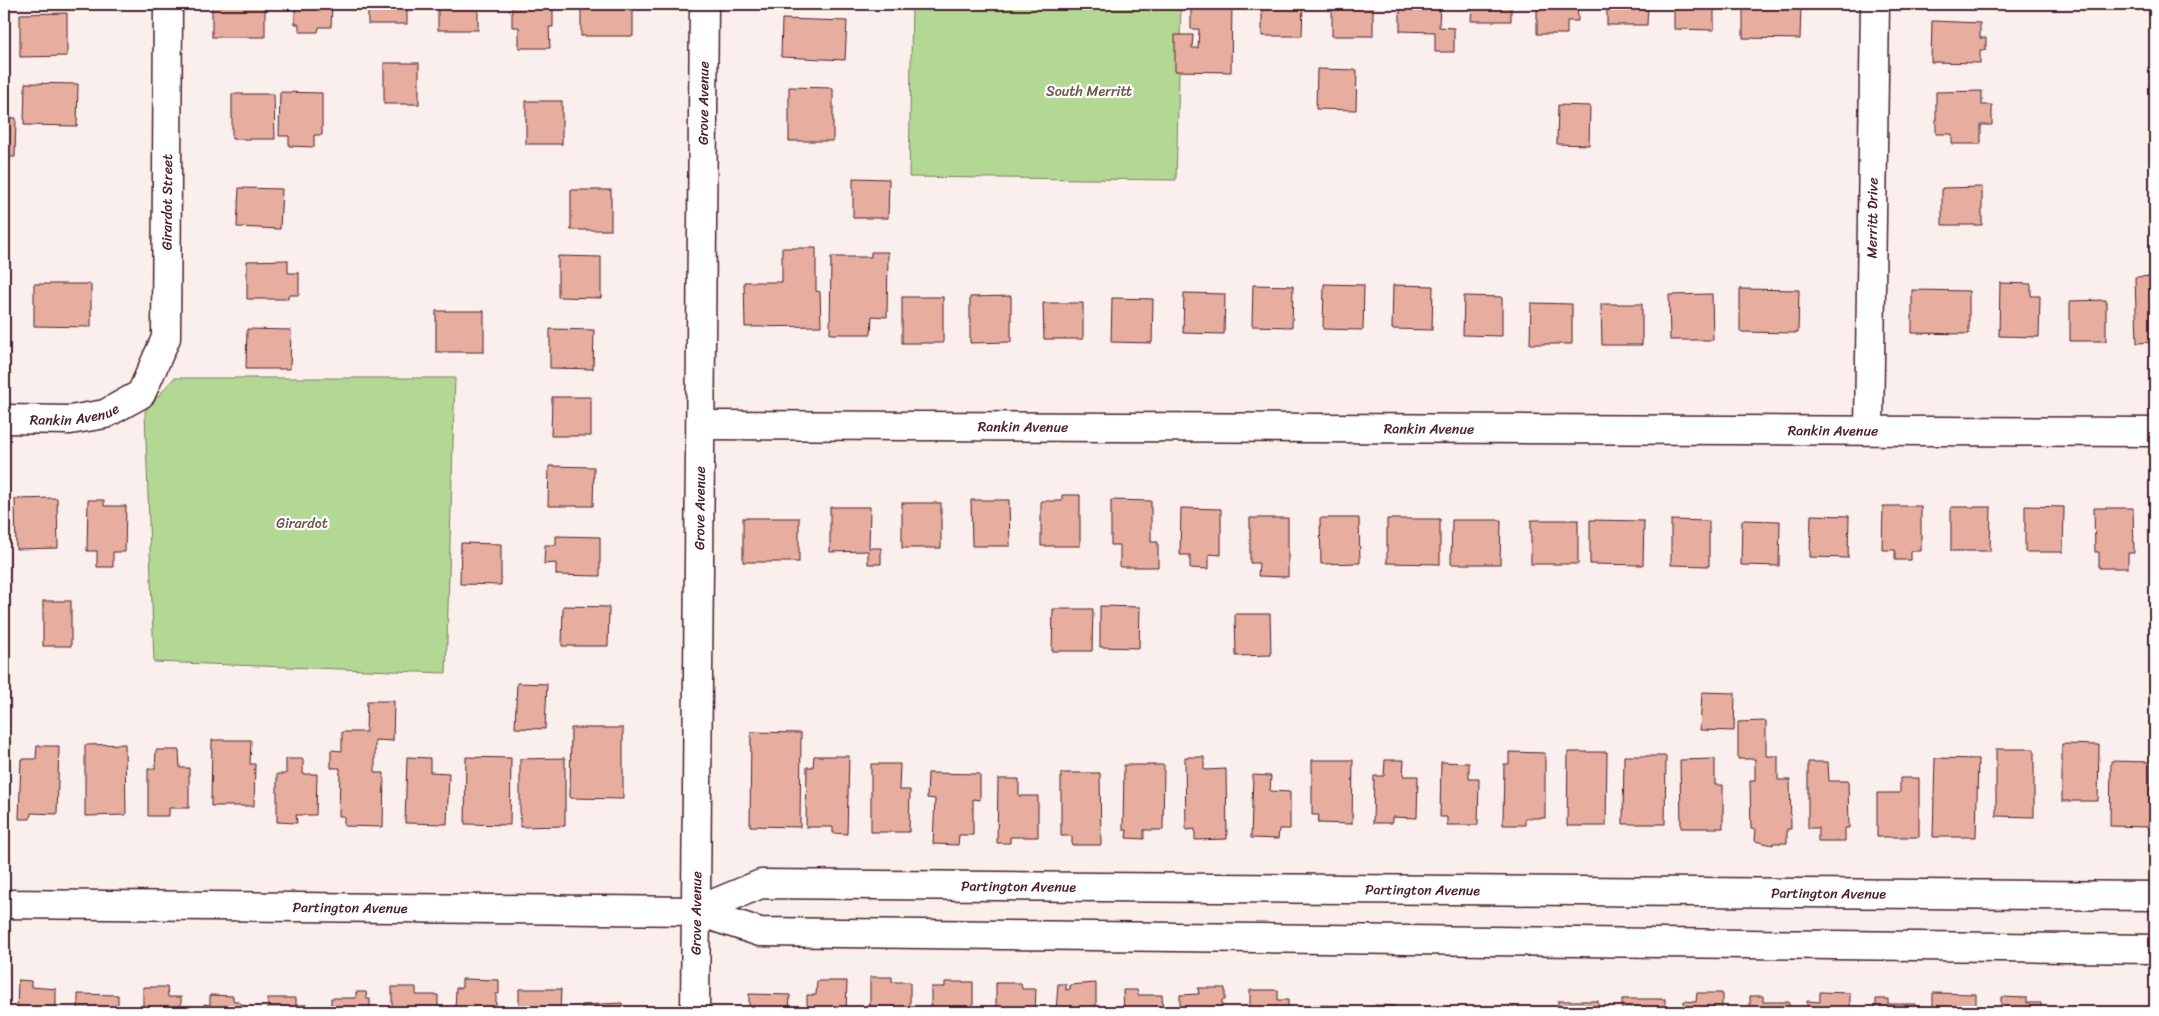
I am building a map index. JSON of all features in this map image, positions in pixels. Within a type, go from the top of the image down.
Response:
[{"type":"street","name":"Girardot Street","points":[[141,394],[166,338],[168,4]]},
{"type":"street","name":"Grove Avenue","points":[[695,1012],[704,4]]},
{"type":"street","name":"Merritt Drive","points":[[1869,430],[1875,4]]},
{"type":"street","name":"Rankin Avenue","points":[[4,419],[70,420],[105,414],[141,394]]},
{"type":"street","name":"Rankin Avenue","points":[[701,424],[2155,432]]},
{"type":"street","name":"Partington Avenue","points":[[696,911],[761,884],[2155,896]]},
{"type":"street","name":"Partington Avenue","points":[[4,904],[696,911],[760,932],[2155,949]]},
{"type":"green space","name":"South Merritt","points":[[912,4],[1181,4],[1176,180],[909,177]]},
{"type":"green space","name":"Girardot","points":[[174,378],[455,378],[446,673],[154,662],[145,411]]},
{"type":"building","points":[[212,4],[265,4],[265,37],[212,37]]},
{"type":"building","points":[[295,4],[332,4],[331,27],[319,27],[318,32],[299,32],[299,24],[295,24]]},
{"type":"building","points":[[368,4],[407,4],[407,24],[368,24]]},
{"type":"building","points":[[438,4],[478,4],[478,30],[438,30]]},
{"type":"building","points":[[512,4],[553,4],[553,27],[549,27],[550,48],[519,48],[519,27],[512,27]]},
{"type":"building","points":[[581,4],[633,4],[633,36],[581,36]]},
{"type":"building","points":[[1191,4],[1232,4],[1231,72],[1175,71],[1175,35],[1193,35],[1192,48],[1198,48],[1199,29],[1191,29]]},
{"type":"building","points":[[1262,4],[1303,4],[1302,36],[1262,36]]},
{"type":"building","points":[[1332,4],[1373,4],[1373,36],[1332,36]]},
{"type":"building","points":[[1400,4],[1440,4],[1439,27],[1454,28],[1454,52],[1435,52],[1435,32],[1400,31]]},
{"type":"building","points":[[1472,4],[1511,4],[1511,21],[1471,21]]},
{"type":"building","points":[[1537,4],[1577,4],[1578,21],[1567,21],[1567,34],[1537,34]]},
{"type":"building","points":[[1607,4],[1648,4],[1647,25],[1607,25]]},
{"type":"building","points":[[1674,4],[1714,4],[1714,30],[1674,29]]},
{"type":"building","points":[[1743,4],[1801,4],[1800,39],[1743,38]]},
{"type":"building","points":[[67,13],[67,56],[20,57],[20,14]]},
{"type":"building","points":[[782,19],[847,21],[845,60],[781,57]]},
{"type":"building","points":[[1932,21],[1980,23],[1980,38],[1986,38],[1986,50],[1980,50],[1980,63],[1931,62]]},
{"type":"building","points":[[384,63],[419,63],[419,104],[384,104]]},
{"type":"building","points":[[1317,69],[1357,70],[1356,110],[1316,109]]},
{"type":"building","points":[[25,83],[78,84],[77,126],[24,125]]},
{"type":"building","points":[[789,87],[833,88],[833,141],[789,141]]},
{"type":"building","points":[[1982,91],[1982,105],[1992,105],[1992,125],[1981,125],[1981,144],[1952,144],[1952,134],[1936,134],[1936,92]]},
{"type":"building","points":[[280,92],[322,93],[322,135],[314,135],[314,147],[289,146],[289,136],[279,136]]},
{"type":"building","points":[[232,94],[274,94],[275,139],[232,139]]},
{"type":"building","points":[[526,101],[562,101],[562,144],[526,144]]},
{"type":"building","points":[[1558,105],[1590,106],[1589,145],[1557,144]]},
{"type":"building","points":[[4,118],[16,118],[15,157],[4,157]]},
{"type":"building","points":[[853,178],[889,179],[888,218],[853,218]]},
{"type":"building","points":[[1982,187],[1982,225],[1942,225],[1942,188]]},
{"type":"building","points":[[239,188],[282,189],[280,229],[237,227]]},
{"type":"building","points":[[571,190],[611,190],[611,230],[571,230]]},
{"type":"building","points":[[782,248],[816,248],[816,291],[820,292],[821,326],[745,327],[744,282],[782,282]]},
{"type":"building","points":[[871,252],[888,252],[887,317],[872,316],[871,334],[830,334],[831,257],[871,257]]},
{"type":"building","points":[[558,256],[601,257],[601,298],[558,297]]},
{"type":"building","points":[[288,260],[288,273],[299,273],[299,295],[288,295],[288,299],[247,299],[247,261]]},
{"type":"building","points":[[2155,276],[2155,342],[2137,343],[2135,277]]},
{"type":"building","points":[[2000,283],[2031,284],[2031,296],[2040,296],[2039,337],[1999,336]]},
{"type":"building","points":[[34,284],[91,284],[91,327],[34,326]]},
{"type":"building","points":[[1324,284],[1364,285],[1363,330],[1323,329]]},
{"type":"building","points":[[1253,285],[1293,286],[1292,327],[1252,326]]},
{"type":"building","points":[[1393,285],[1433,286],[1432,330],[1392,329]]},
{"type":"building","points":[[1740,289],[1799,290],[1798,333],[1740,332]]},
{"type":"building","points":[[1912,290],[1969,291],[1969,334],[1912,333]]},
{"type":"building","points":[[1184,293],[1225,294],[1224,334],[1183,333]]},
{"type":"building","points":[[1712,294],[1713,340],[1670,340],[1669,295]]},
{"type":"building","points":[[1011,296],[1011,342],[970,343],[970,297]]},
{"type":"building","points":[[1464,296],[1502,297],[1502,336],[1463,335]]},
{"type":"building","points":[[902,297],[943,297],[943,343],[902,343]]},
{"type":"building","points":[[1112,298],[1153,299],[1152,343],[1111,342]]},
{"type":"building","points":[[2106,300],[2106,341],[2070,341],[2070,301]]},
{"type":"building","points":[[1043,303],[1083,303],[1083,339],[1044,339]]},
{"type":"building","points":[[1531,303],[1572,304],[1572,344],[1530,344]]},
{"type":"building","points":[[1601,304],[1642,304],[1642,345],[1602,345]]},
{"type":"building","points":[[436,311],[484,311],[484,352],[436,352]]},
{"type":"building","points":[[247,329],[291,330],[290,369],[246,369]]},
{"type":"building","points":[[550,329],[594,330],[593,369],[550,368]]},
{"type":"building","points":[[552,397],[591,397],[591,436],[551,436]]},
{"type":"building","points":[[549,466],[594,467],[593,506],[548,506]]},
{"type":"building","points":[[1062,495],[1080,495],[1080,546],[1041,546],[1041,501],[1062,501]]},
{"type":"building","points":[[57,498],[58,548],[16,549],[15,499]]},
{"type":"building","points":[[88,500],[104,500],[104,506],[126,506],[125,552],[113,552],[113,567],[97,567],[97,551],[87,551]]},
{"type":"building","points":[[971,500],[1009,500],[1010,546],[972,546]]},
{"type":"building","points":[[1111,500],[1151,501],[1151,542],[1158,542],[1158,567],[1120,567],[1120,545],[1111,545]]},
{"type":"building","points":[[902,503],[941,503],[941,548],[902,548]]},
{"type":"building","points":[[1883,506],[1921,506],[1921,551],[1911,551],[1911,560],[1895,560],[1895,550],[1882,550]]},
{"type":"building","points":[[2025,506],[2064,507],[2063,552],[2025,552]]},
{"type":"building","points":[[830,507],[870,507],[869,548],[881,548],[881,564],[868,564],[868,551],[830,552]]},
{"type":"building","points":[[1951,507],[1991,507],[1990,551],[1951,551]]},
{"type":"building","points":[[1181,508],[1221,509],[1221,555],[1209,554],[1209,569],[1190,568],[1190,555],[1180,555]]},
{"type":"building","points":[[2094,508],[2133,508],[2134,553],[2128,553],[2128,568],[2099,568],[2099,552],[2095,552]]},
{"type":"building","points":[[1811,515],[1849,516],[1848,558],[1810,557]]},
{"type":"building","points":[[743,518],[799,518],[799,562],[743,562]]},
{"type":"building","points":[[1250,518],[1288,518],[1288,577],[1258,576],[1259,563],[1250,563]]},
{"type":"building","points":[[1320,518],[1359,518],[1360,563],[1321,564]]},
{"type":"building","points":[[1387,519],[1440,519],[1440,564],[1387,563]]},
{"type":"building","points":[[1452,520],[1501,520],[1500,564],[1451,564]]},
{"type":"building","points":[[1531,520],[1578,520],[1578,564],[1531,564]]},
{"type":"building","points":[[1590,520],[1644,521],[1643,565],[1590,564]]},
{"type":"building","points":[[1671,520],[1709,521],[1709,566],[1671,565]]},
{"type":"building","points":[[1742,520],[1780,521],[1779,566],[1741,565]]},
{"type":"building","points":[[556,536],[600,537],[600,576],[556,575],[556,563],[544,564],[545,545],[556,545]]},
{"type":"building","points":[[461,543],[501,544],[501,585],[460,584]]},
{"type":"building","points":[[43,601],[71,601],[71,646],[43,646]]},
{"type":"building","points":[[563,606],[609,607],[608,646],[562,646]]},
{"type":"building","points":[[1100,606],[1140,607],[1139,648],[1100,647]]},
{"type":"building","points":[[1053,609],[1093,609],[1092,651],[1052,651]]},
{"type":"building","points":[[1235,614],[1270,614],[1271,655],[1236,656]]},
{"type":"building","points":[[517,683],[547,684],[545,729],[515,728]]},
{"type":"building","points":[[1702,692],[1735,693],[1734,731],[1700,730]]},
{"type":"building","points":[[367,701],[394,701],[393,741],[375,740],[375,773],[384,773],[383,827],[344,826],[344,816],[339,816],[340,768],[331,768],[331,750],[342,751],[342,732],[366,732]]},
{"type":"building","points":[[1766,721],[1766,756],[1778,756],[1778,780],[1790,780],[1791,829],[1787,829],[1787,843],[1773,843],[1773,845],[1755,841],[1756,829],[1751,829],[1750,781],[1755,781],[1755,759],[1738,759],[1738,722]]},
{"type":"building","points":[[571,728],[623,728],[623,799],[570,798]]},
{"type":"building","points":[[751,732],[801,733],[800,827],[750,826]]},
{"type":"building","points":[[212,740],[251,740],[250,764],[255,764],[254,806],[211,806]]},
{"type":"building","points":[[125,744],[126,815],[85,816],[85,745]]},
{"type":"building","points":[[2062,744],[2099,745],[2098,801],[2062,801]]},
{"type":"building","points":[[37,746],[59,746],[57,814],[31,813],[30,819],[19,819],[21,759],[36,759]]},
{"type":"building","points":[[1996,749],[2034,749],[2034,817],[1996,816]]},
{"type":"building","points":[[156,750],[179,750],[180,768],[189,768],[189,808],[169,808],[169,816],[148,816],[148,769],[155,769]]},
{"type":"building","points":[[1509,752],[1545,753],[1545,818],[1525,818],[1525,825],[1503,825],[1504,764],[1509,764]]},
{"type":"building","points":[[1568,752],[1607,752],[1606,826],[1567,826]]},
{"type":"building","points":[[814,756],[849,756],[847,834],[833,833],[833,827],[806,827],[807,767],[813,767]]},
{"type":"building","points":[[1624,756],[1666,756],[1665,824],[1623,824]]},
{"type":"building","points":[[407,757],[430,758],[430,772],[449,773],[447,824],[405,823]]},
{"type":"building","points":[[466,757],[511,758],[510,825],[465,824]]},
{"type":"building","points":[[1185,757],[1204,757],[1204,770],[1226,769],[1227,839],[1195,840],[1195,829],[1186,830]]},
{"type":"building","points":[[565,758],[565,826],[520,827],[520,759]]},
{"type":"building","points":[[1935,758],[1978,759],[1976,837],[1933,837]]},
{"type":"building","points":[[286,759],[303,759],[303,774],[317,774],[316,815],[296,815],[297,823],[277,822],[277,774],[286,774]]},
{"type":"building","points":[[1715,759],[1715,785],[1723,785],[1723,828],[1681,828],[1680,760]]},
{"type":"building","points":[[1312,760],[1353,760],[1352,824],[1318,823],[1319,815],[1312,815]]},
{"type":"building","points":[[1385,760],[1404,760],[1403,776],[1418,776],[1417,818],[1392,817],[1392,823],[1373,823],[1374,776],[1384,776]]},
{"type":"building","points":[[2111,761],[2151,762],[2149,827],[2110,826]]},
{"type":"building","points":[[1441,762],[1469,763],[1469,779],[1479,779],[1478,825],[1447,825],[1447,817],[1440,817]]},
{"type":"building","points":[[1808,762],[1828,762],[1829,781],[1848,781],[1849,828],[1845,828],[1845,841],[1818,841],[1818,828],[1808,828]]},
{"type":"building","points":[[871,764],[900,764],[899,790],[910,790],[909,832],[871,832]]},
{"type":"building","points":[[1124,765],[1164,765],[1163,830],[1144,830],[1144,839],[1126,838],[1127,830],[1123,830]]},
{"type":"building","points":[[928,773],[980,774],[980,800],[973,799],[973,835],[959,835],[958,845],[933,844],[935,799],[927,798]]},
{"type":"building","points":[[1061,773],[1100,773],[1101,845],[1072,845],[1072,836],[1061,836]]},
{"type":"building","points":[[1253,775],[1271,776],[1270,791],[1290,792],[1290,829],[1279,829],[1278,839],[1251,838]]},
{"type":"building","points":[[1900,778],[1919,778],[1919,837],[1877,837],[1877,793],[1900,793]]},
{"type":"building","points":[[998,779],[1019,779],[1019,796],[1038,796],[1038,837],[1010,837],[1010,843],[997,843]]},
{"type":"building","points":[[870,977],[892,977],[892,982],[910,982],[910,1012],[870,1012]]},
{"type":"building","points":[[462,979],[499,980],[499,994],[496,994],[496,1012],[455,1012],[456,988],[462,988]]},
{"type":"building","points":[[18,980],[31,981],[31,987],[56,989],[56,1012],[17,1012]]},
{"type":"building","points":[[817,981],[847,981],[846,1012],[807,1012],[807,995],[816,995]]},
{"type":"building","points":[[945,982],[973,982],[973,1012],[931,1012],[931,987],[945,987]]},
{"type":"building","points":[[996,983],[1021,983],[1022,989],[1036,989],[1035,1012],[996,1012]]},
{"type":"building","points":[[1096,983],[1096,1012],[1056,1012],[1058,984],[1066,984],[1066,990],[1070,989],[1070,985]]},
{"type":"building","points":[[143,987],[167,987],[168,997],[181,997],[181,1012],[143,1012]]},
{"type":"building","points":[[392,987],[416,987],[416,995],[438,995],[438,1012],[392,1012]]},
{"type":"building","points":[[1198,988],[1225,988],[1222,1012],[1180,1012],[1180,995],[1199,994]]},
{"type":"building","points":[[519,989],[561,989],[560,1012],[519,1012]]},
{"type":"building","points":[[1123,990],[1137,990],[1138,995],[1162,995],[1163,1012],[1124,1012]]},
{"type":"building","points":[[1250,990],[1278,990],[1278,1000],[1288,1000],[1288,1012],[1250,1012]]},
{"type":"building","points":[[356,992],[366,992],[367,999],[370,999],[370,1012],[331,1012],[331,998],[356,998]]},
{"type":"building","points":[[1820,992],[1850,993],[1850,1012],[1807,1012],[1807,1001],[1820,1002]]},
{"type":"building","points":[[1697,993],[1722,993],[1722,1012],[1684,1012],[1684,1001],[1696,1002]]},
{"type":"building","points":[[1933,993],[1976,994],[1976,1012],[1933,1012]]},
{"type":"building","points":[[78,994],[118,995],[118,1012],[78,1012]]},
{"type":"building","points":[[749,994],[790,995],[789,1012],[749,1012]]},
{"type":"building","points":[[210,995],[233,996],[233,1000],[244,1005],[244,1012],[204,1012],[204,1004],[210,1005]]},
{"type":"building","points":[[1750,996],[1763,996],[1763,1002],[1789,1002],[1789,1012],[1750,1012]]},
{"type":"building","points":[[2001,997],[2027,998],[2027,1003],[2041,1003],[2041,1012],[2001,1012]]},
{"type":"building","points":[[268,998],[296,998],[296,1005],[308,1005],[308,1012],[268,1012]]},
{"type":"building","points":[[1622,999],[1665,999],[1665,1012],[1622,1012]]},
{"type":"building","points":[[1876,999],[1888,999],[1888,1004],[1915,1004],[1915,1012],[1876,1012]]},
{"type":"building","points":[[1558,1001],[1598,1001],[1598,1012],[1558,1012]]},
{"type":"building","points":[[622,1003],[622,1012],[571,1012],[582,1011],[582,1005]]},
{"type":"building","points":[[1314,1005],[1348,1006],[1348,1012],[1314,1012]]},
{"type":"building","points":[[1375,1005],[1395,1006],[1394,1012],[1375,1012]]},
{"type":"building","points":[[1450,1009],[1469,1009],[1470,1012],[1450,1012]]}]
